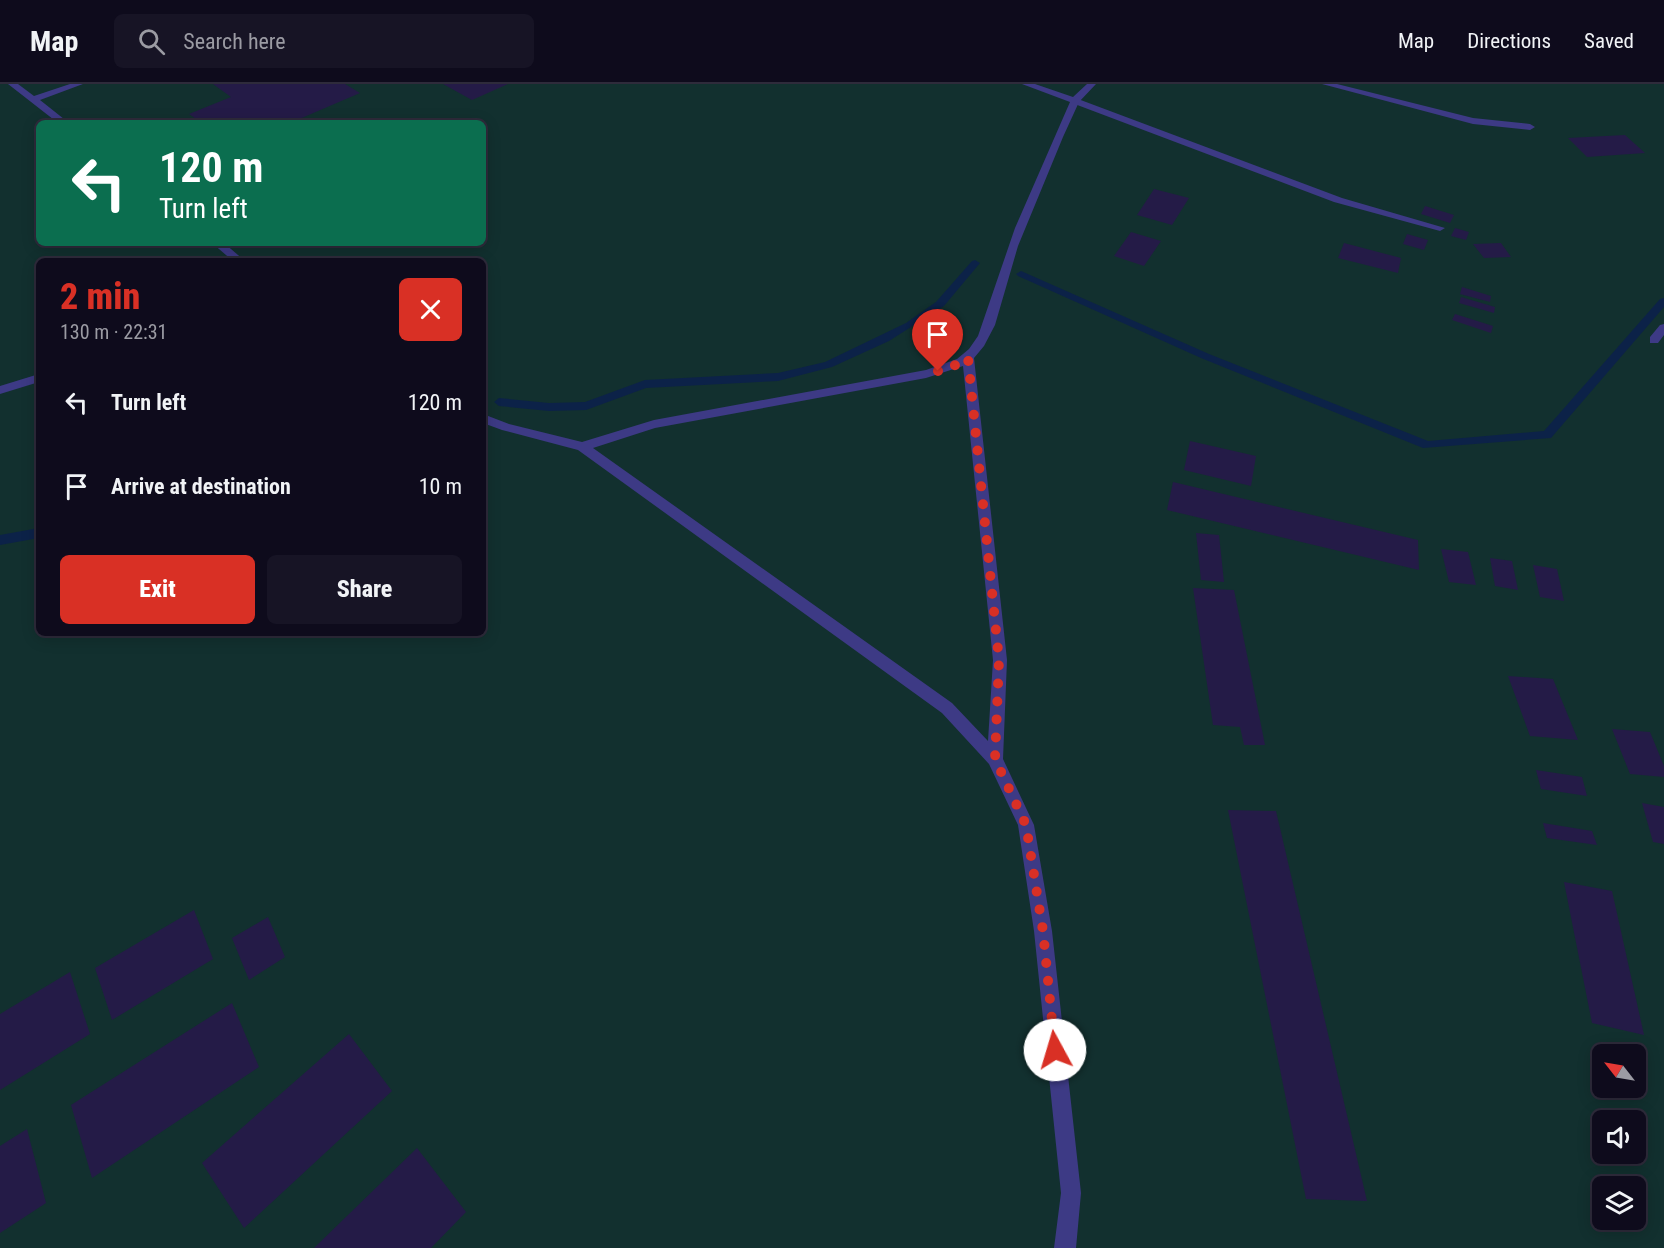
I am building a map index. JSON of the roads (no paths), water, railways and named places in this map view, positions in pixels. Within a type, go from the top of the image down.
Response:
[{"type":"street","points":[[12,84],[60,120]]},
{"type":"street","points":[[32,100],[79,84]]},
{"type":"street","points":[[1026,84],[1338,200],[1440,228]]},
{"type":"street","points":[[582,447],[654,424],[926,374],[950,368],[968,358],[979,344],[987,328],[1013,246],[1075,101],[1092,84]]},
{"type":"street","points":[[1326,84],[1473,121],[1530,127]]},
{"type":"street","points":[[221,246],[236,258]]},
{"type":"street","points":[[1654,340],[1664,328]]},
{"type":"street","points":[[968,358],[999,660],[995,759]]},
{"type":"street","points":[[0,390],[36,379]]},
{"type":"street","points":[[486,419],[506,427],[582,447],[947,708],[995,759],[1026,825],[1043,931],[1071,1193],[1065,1248]]},
{"type":"waterway","points":[[499,402],[549,407],[586,406],[645,384],[778,377],[828,365],[910,325],[940,304],[975,263]]},
{"type":"waterway","points":[[1021,274],[1205,356],[1427,445],[1547,435],[1664,301]]},
{"type":"waterway","points":[[0,540],[36,534]]}]
